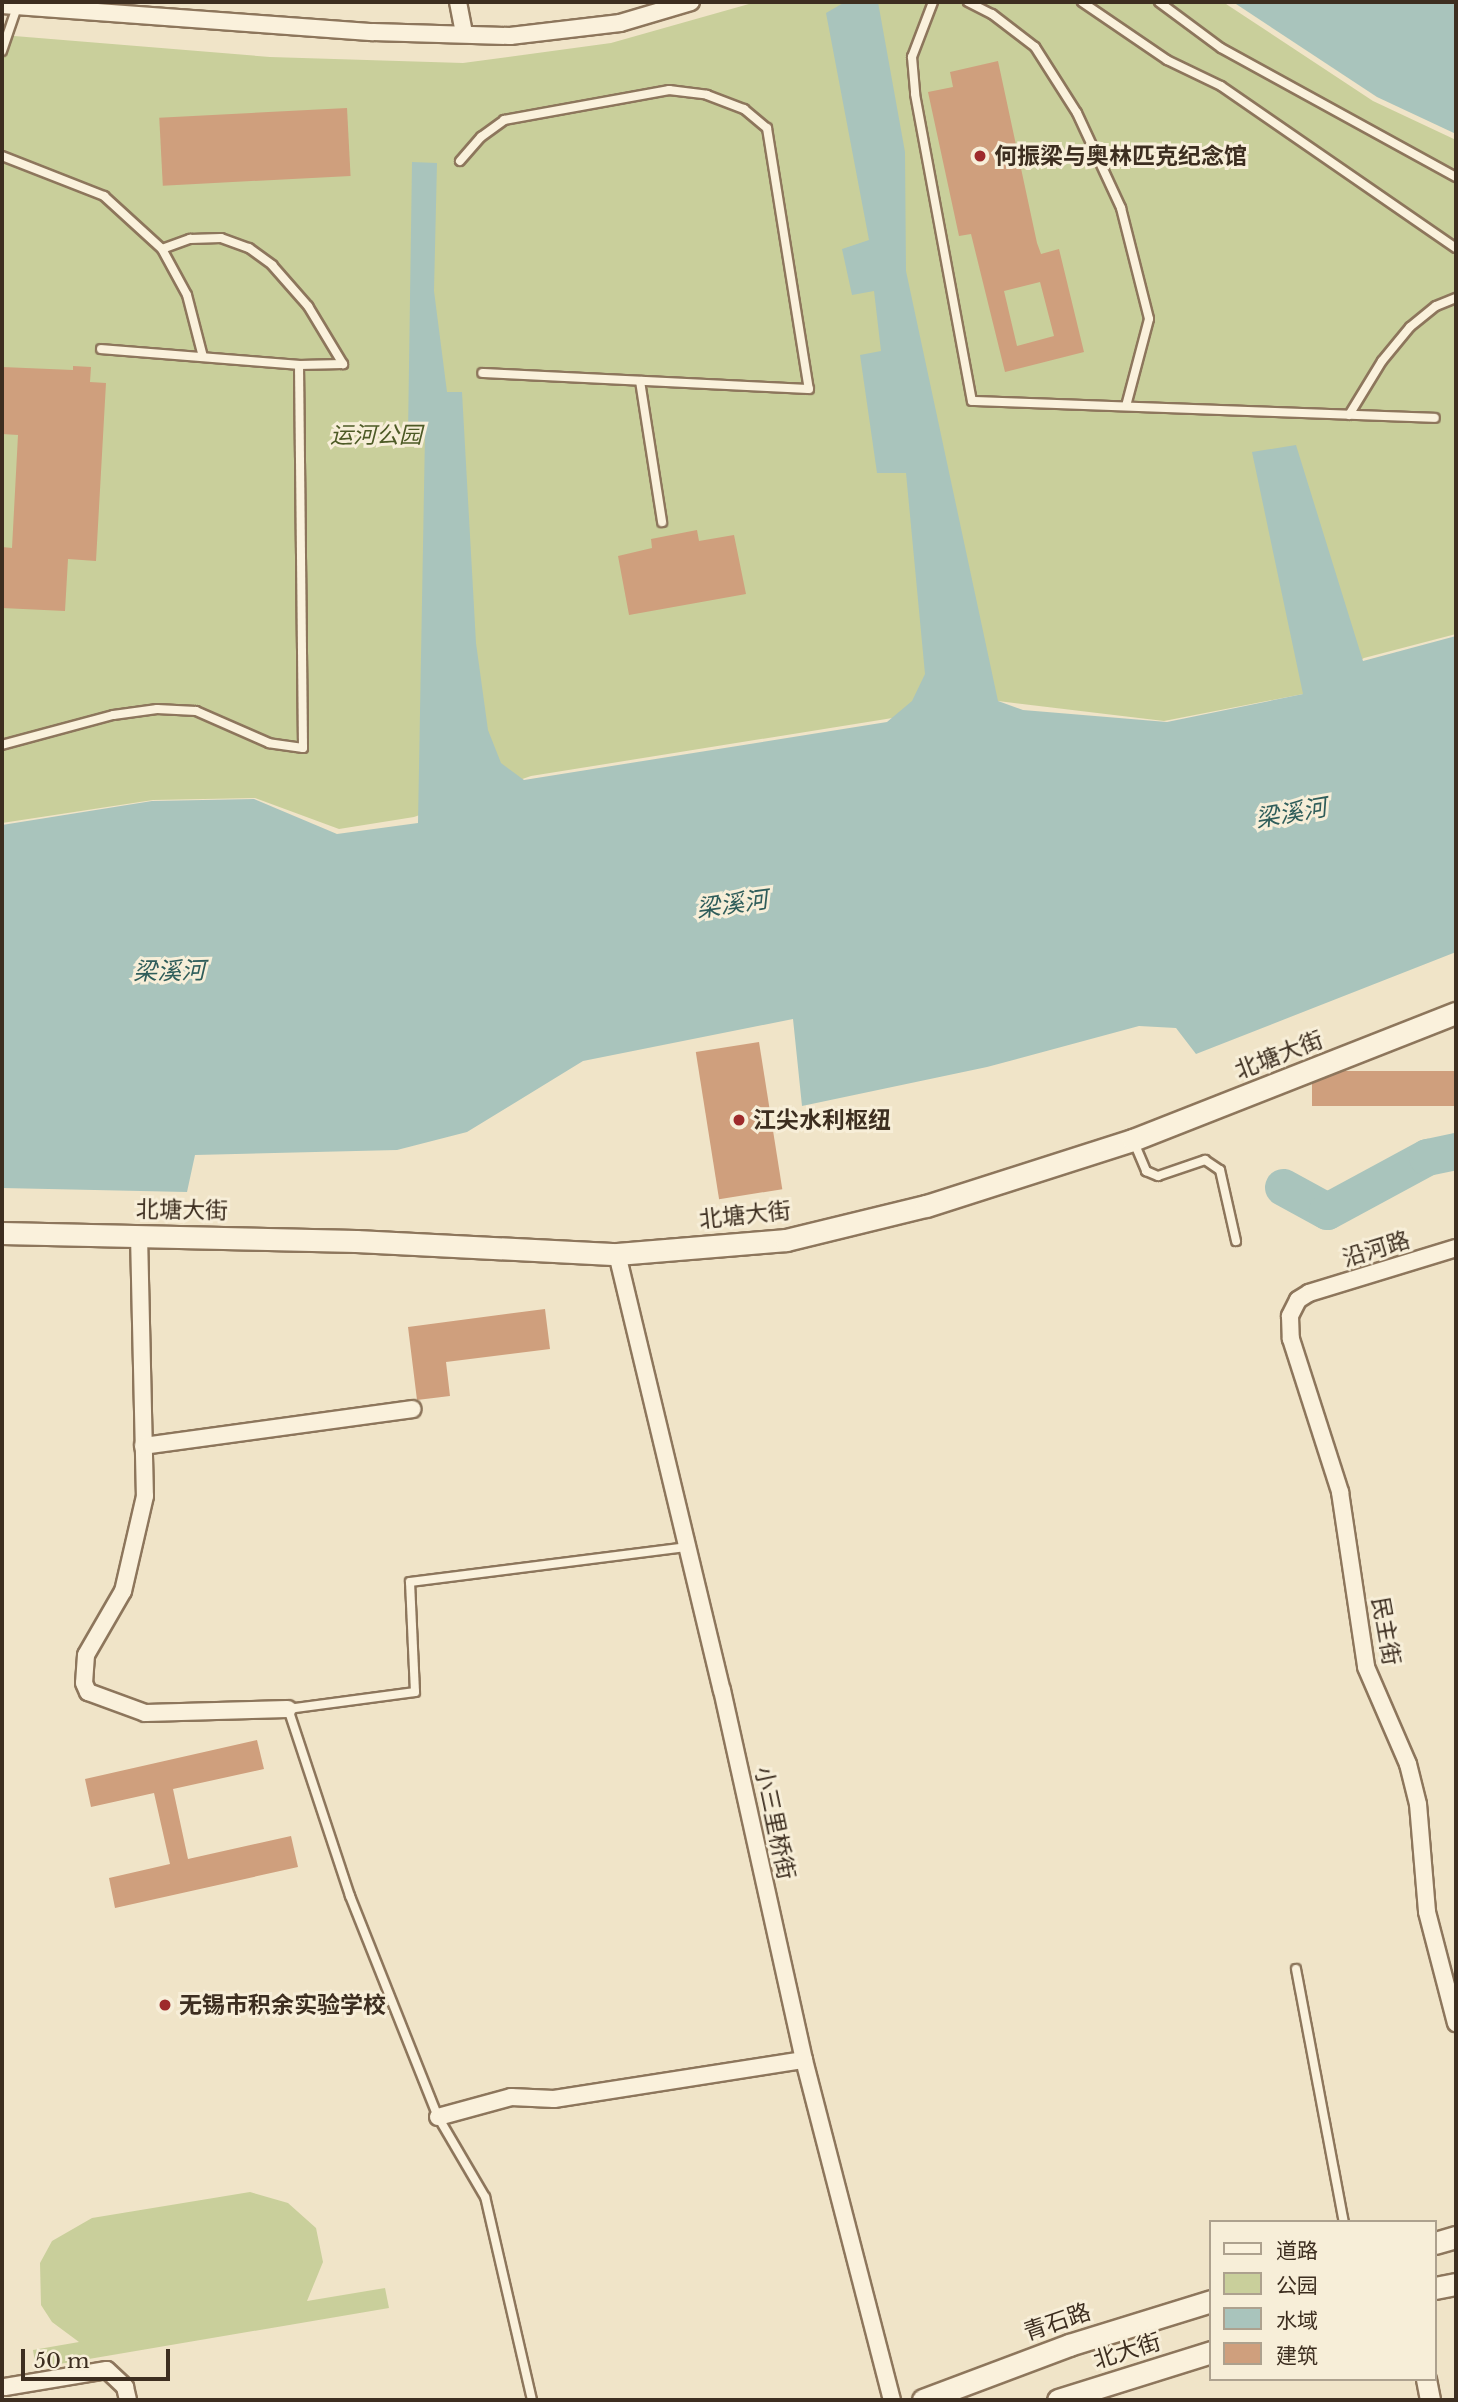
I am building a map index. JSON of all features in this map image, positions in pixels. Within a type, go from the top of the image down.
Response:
[{"type":"main road","name":"北塘大街","points":[[2,1233],[139,1235],[617,1254],[786,1240],[926,1206],[1133,1140],[1456,1013]]},
{"type":"main road","points":[[1437,2242],[1456,2237]]},
{"type":"main road","points":[[1437,2288],[1456,2284]]},
{"type":"main road","name":"青石路","points":[[923,2400],[1069,2344],[1210,2301]]},
{"type":"main road","name":"北大街","points":[[1069,2398],[1210,2353]]},
{"type":"street","points":[[458,2],[464,33]]},
{"type":"street","points":[[9,6],[373,32],[510,36],[620,23],[691,2]]},
{"type":"street","points":[[139,1235],[145,1496],[123,1591],[86,1655],[84,1683],[88,1692],[145,1713],[288,1709]]},
{"type":"street","name":"沿河路","points":[[1309,1293],[1456,1248]]},
{"type":"street","name":"小三里桥街","points":[[617,1254],[688,1547],[804,2060],[892,2400]]},
{"type":"street","name":"民主街","points":[[1309,1293],[1298,1300],[1290,1316],[1291,1339],[1340,1492],[1366,1667],[1408,1764],[1418,1804],[1427,1912],[1456,2023]]},
{"type":"street","points":[[143,1446],[412,1409]]},
{"type":"street","points":[[438,2117],[512,2097],[554,2099],[804,2060]]},
{"type":"street","points":[[5,2387],[107,2370],[125,2387],[128,2400]]},
{"type":"street","points":[[1426,2381],[1430,2400]]},
{"type":"lane","points":[[933,2],[912,57],[915,94],[972,401],[1434,418]]},
{"type":"lane","points":[[968,2],[992,14],[1035,47],[1077,113],[1121,208],[1149,319],[1126,406]]},
{"type":"lane","points":[[1082,2],[1167,60],[1222,86],[1456,248]]},
{"type":"lane","points":[[1159,2],[1221,48],[1456,177]]},
{"type":"lane","points":[[2,51],[9,6]]},
{"type":"lane","points":[[460,161],[481,137],[504,120],[669,90],[707,95],[744,109],[767,128],[809,390],[482,373]]},
{"type":"lane","points":[[2,156],[104,196],[162,249],[187,295],[203,357]]},
{"type":"lane","points":[[101,349],[299,366],[343,365],[309,306],[272,265],[249,248],[221,238],[190,239],[162,249]]},
{"type":"lane","points":[[1349,415],[1382,361],[1410,327],[1436,306],[1456,298]]},
{"type":"lane","points":[[2,745],[113,715],[157,709],[196,711],[269,743],[303,748],[299,366]]},
{"type":"lane","points":[[640,381],[662,522]]},
{"type":"lane","points":[[1133,1140],[1146,1171],[1158,1176],[1205,1160],[1220,1170],[1236,1241]]},
{"type":"lane","points":[[532,2400],[485,2197],[438,2117],[350,1896],[288,1709],[415,1692],[410,1582],[688,1547]]},
{"type":"lane","points":[[1296,1969],[1344,2220]]},
{"type":"green space","name":"运河公园","points":[[756,2],[1223,2],[1373,101],[1456,140],[1456,634],[1364,658],[1303,694],[1164,721],[998,701],[531,776],[414,817],[339,829],[255,798],[153,800],[2,823],[2,35],[270,57],[463,63],[611,43]]},
{"type":"green space","points":[[250,2192],[288,2203],[316,2228],[323,2262],[307,2301],[385,2288],[389,2308],[36,2368],[33,2350],[79,2342],[52,2322],[41,2305],[40,2263],[52,2241],[92,2218]]},
{"type":"water","name":"梁溪河","points":[[845,2],[878,2],[905,152],[906,271],[998,701],[1023,710],[1167,722],[1303,694],[1252,452],[1296,445],[1363,661],[1456,636],[1456,952],[1196,1054],[1176,1028],[1139,1026],[987,1067],[802,1106],[793,1019],[583,1061],[467,1132],[397,1150],[195,1155],[187,1192],[2,1188],[2,825],[152,801],[254,799],[337,834],[418,823],[425,434],[408,433],[412,162],[437,163],[434,291],[447,392],[462,392],[476,643],[488,730],[501,763],[524,780],[887,722],[912,701],[925,674],[906,473],[877,473],[860,355],[881,351],[874,291],[852,295],[842,249],[869,240],[826,13]]},
{"type":"water","points":[[1233,2],[1456,2],[1456,134],[1377,97]]},
{"type":"building","points":[[998,61],[1037,243],[1041,254],[1059,249],[1084,352],[1005,372],[971,234],[959,236],[928,92],[953,87],[950,72]],"holes":[[[1040,282],[1054,336],[1017,346],[1004,291]]]},
{"type":"building","points":[[347,108],[351,176],[163,186],[159,118]]},
{"type":"building","points":[[73,366],[91,367],[90,382],[106,383],[96,561],[68,559],[65,611],[2,608],[2,547],[12,548],[18,435],[2,434],[2,367],[73,370]]},
{"type":"building","points":[[697,530],[699,541],[734,535],[746,594],[629,615],[618,556],[652,548],[651,539]]},
{"type":"building","name":"江尖水利枢纽","points":[[759,1042],[782,1189],[719,1199],[696,1052]]},
{"type":"building","points":[[1312,1071],[1456,1071],[1456,1106],[1312,1106]]},
{"type":"building","points":[[545,1309],[550,1349],[446,1362],[450,1396],[417,1400],[408,1327]]},
{"type":"building","points":[[257,1740],[264,1769],[173,1789],[188,1859],[291,1836],[298,1867],[115,1908],[109,1878],[170,1864],[154,1793],[91,1807],[85,1779]]},
{"type":"waterway","points":[[1283,1187],[1327,1211],[1427,1157],[1456,1151]]},
{"type":"place","name":"何振梁与奥林匹克纪念馆","points":[[980,156]]},
{"type":"place","name":"江尖水利枢纽","points":[[739,1120]]},
{"type":"place","name":"无锡市积余实验学校","points":[[165,2005]]}]
